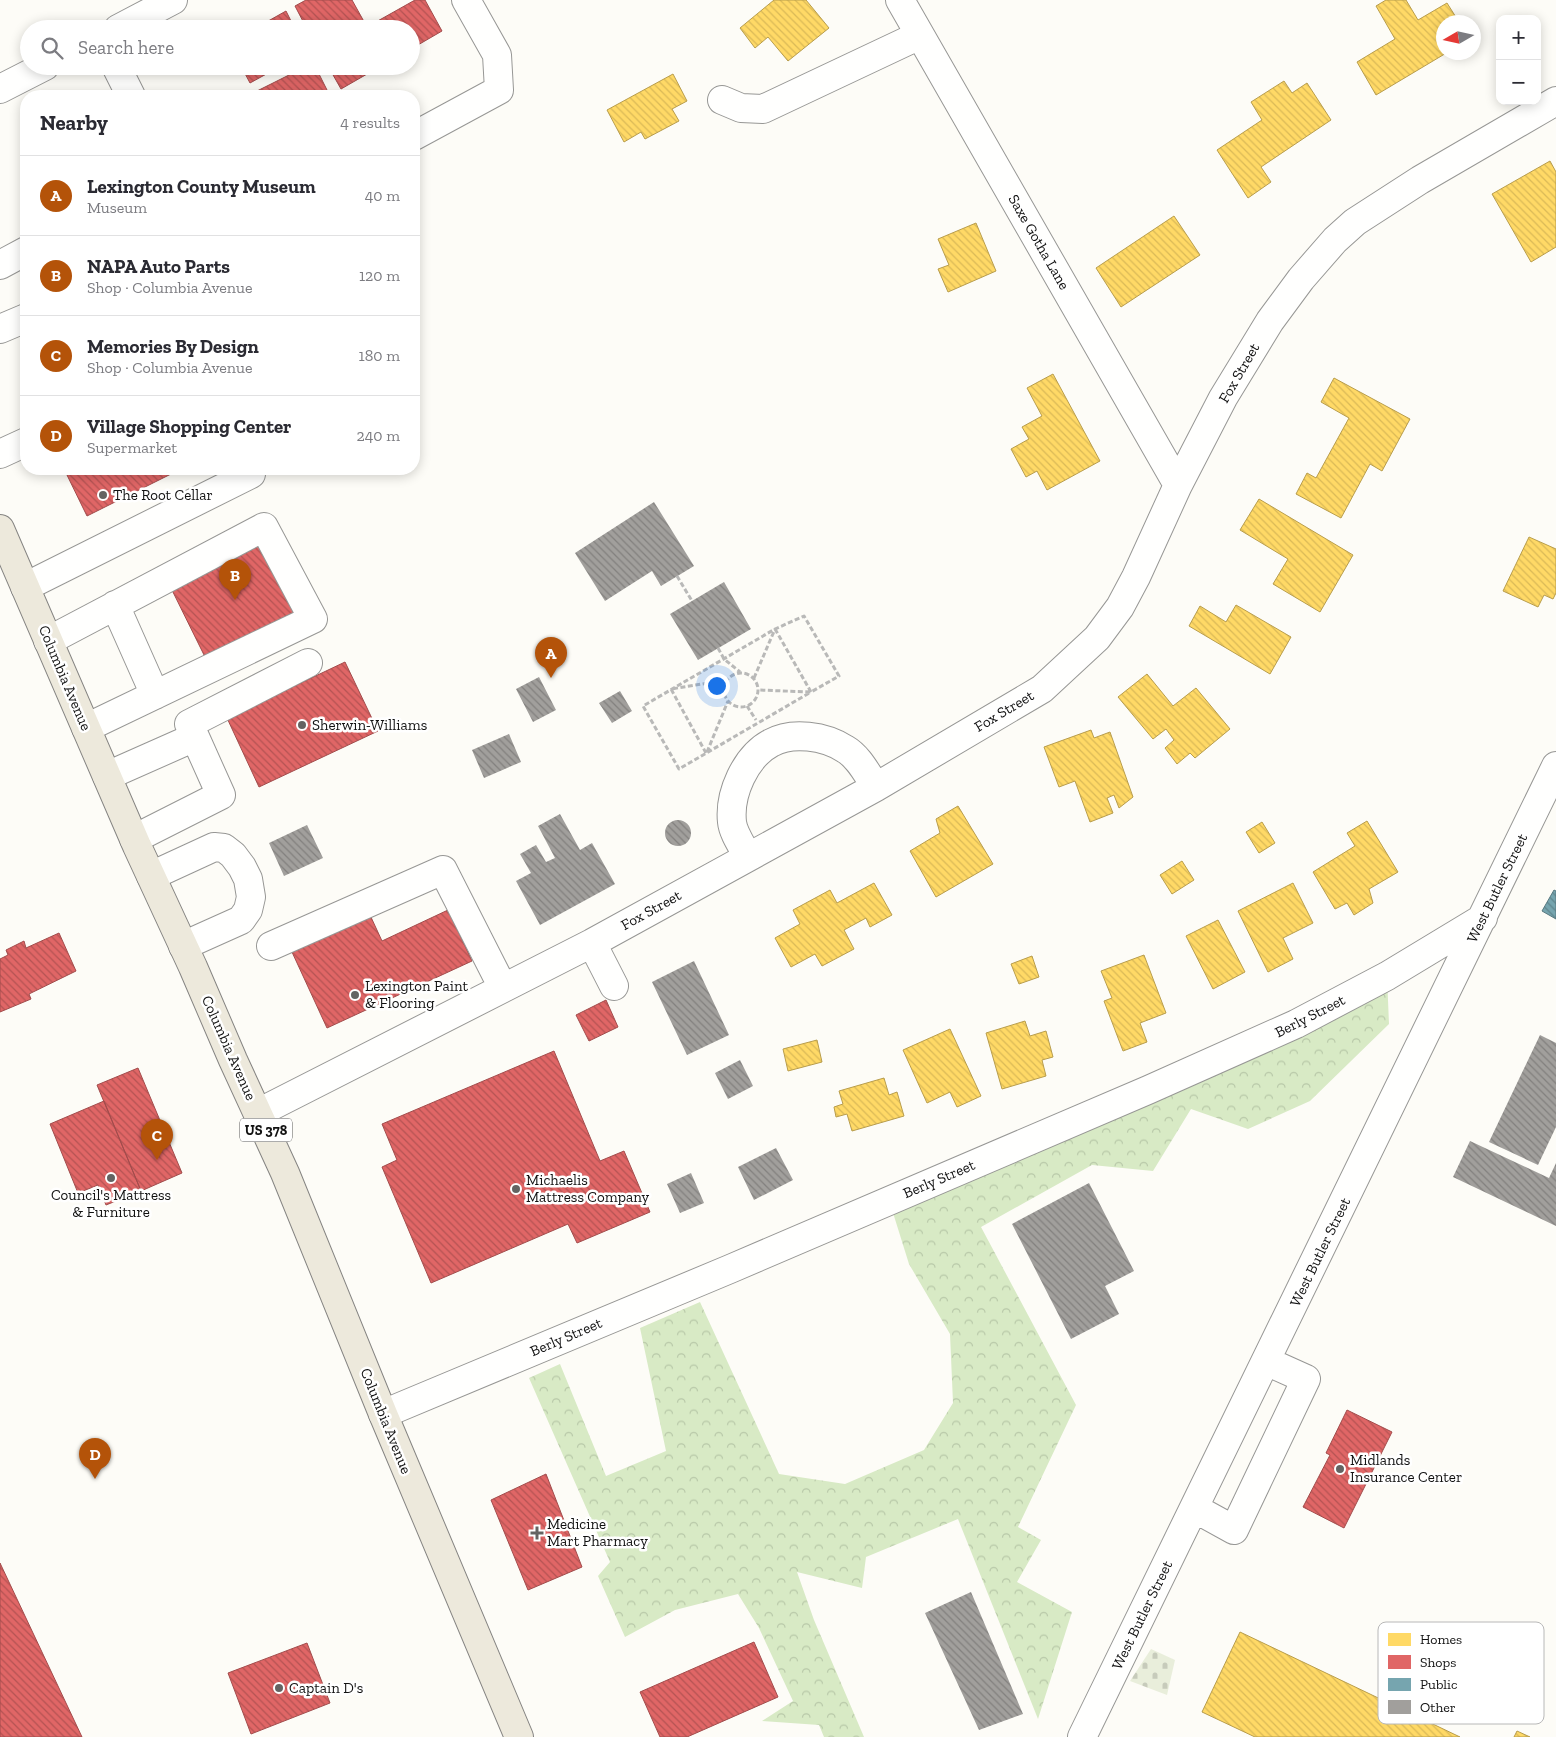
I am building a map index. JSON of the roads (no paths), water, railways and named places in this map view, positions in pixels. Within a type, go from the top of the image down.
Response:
[{"type":"main road","name":"Columbia Avenue","points":[[2,538],[134,839],[285,1173],[383,1414],[519,1737]]},
{"type":"street","points":[[135,20],[173,0]]},
{"type":"street","points":[[420,133],[499,90],[497,55],[466,0]]},
{"type":"street","name":"Saxe Gotha Lane","points":[[900,0],[1178,485]]},
{"type":"street","points":[[722,100],[741,108],[763,109],[920,35]]},
{"type":"street","points":[[15,88],[33,75]]},
{"type":"street","points":[[120,75],[128,90]]},
{"type":"street","name":"Fox Street","points":[[258,1113],[592,943],[876,787],[1042,689],[1096,638],[1120,607],[1136,577],[1178,485],[1223,398],[1270,321],[1301,279],[1335,240],[1355,222],[1420,180],[1556,101]]},
{"type":"street","points":[[0,264],[20,254]]},
{"type":"street","points":[[0,329],[20,321]]},
{"type":"street","points":[[0,454],[20,445]]},
{"type":"street","points":[[25,587],[249,475]]},
{"type":"street","points":[[48,641],[264,527],[313,619],[86,728]]},
{"type":"street","points":[[115,605],[155,695]]},
{"type":"street","points":[[134,839],[221,795],[189,724],[308,663]]},
{"type":"street","points":[[107,776],[195,737]]},
{"type":"street","points":[[748,857],[732,824],[731,806],[735,788],[744,773],[758,752],[770,743],[793,737],[828,741],[846,749],[858,761],[876,787]]},
{"type":"street","name":"West Butler Street","points":[[1082,1737],[1556,766]]},
{"type":"street","points":[[151,876],[214,847],[224,848],[233,855],[248,879],[251,897],[248,910],[241,920],[183,946]]},
{"type":"street","points":[[271,946],[444,870],[504,988]]},
{"type":"street","name":"Berly Street","points":[[383,1414],[730,1269],[1148,1090],[1296,1024],[1387,976],[1483,918]]},
{"type":"street","points":[[592,943],[614,986]]},
{"type":"street","points":[[1194,1508],[1234,1530],[1306,1379],[1266,1360]]},
{"type":"place","name":"The Root Cellar","points":[[103,495]]},
{"type":"place","name":"NAPA Auto Parts","points":[[235,600]]},
{"type":"place","name":"Lexington County Museum","points":[[551,678]]},
{"type":"place","name":"Sherwin-Williams","points":[[302,725]]},
{"type":"place","name":"Lexington Paint & Flooring","points":[[355,995]]},
{"type":"place","name":"Memories By Design","points":[[157,1160]]},
{"type":"place","name":"Council's Mattress & Furniture","points":[[111,1178]]},
{"type":"place","name":"Michaelis Mattress Company","points":[[516,1189]]},
{"type":"place","name":"Midlands Insurance Center","points":[[1340,1469]]},
{"type":"place","name":"Village Shopping Center","points":[[95,1479]]},
{"type":"place","name":"Medicine Mart Pharmacy","points":[[537,1533]]},
{"type":"place","name":"Captain D's","points":[[279,1688]]}]
